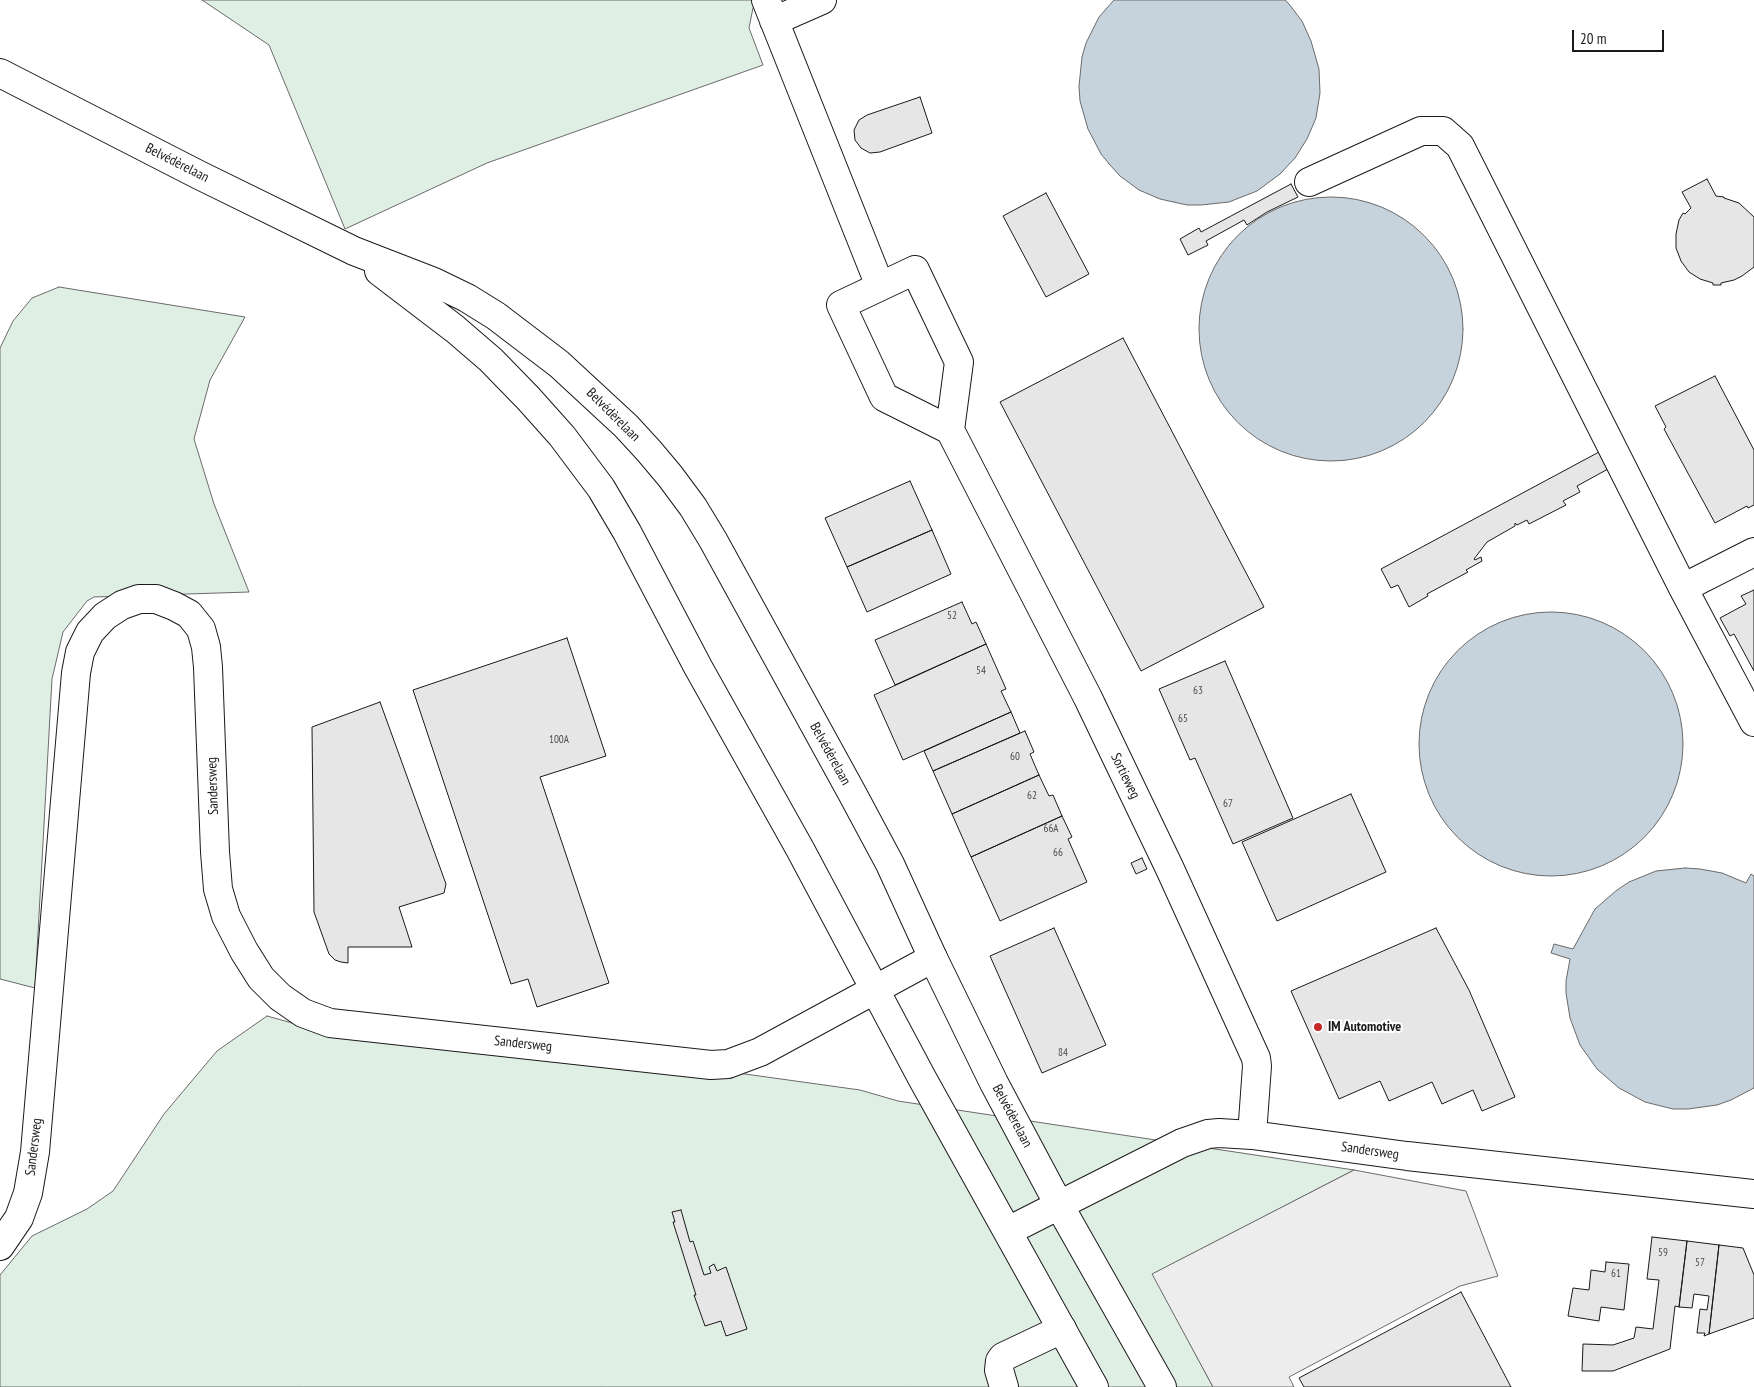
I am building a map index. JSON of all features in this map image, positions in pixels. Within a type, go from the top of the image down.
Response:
[{"type":"street","points":[[822,0],[770,10],[880,286]]},
{"type":"street","name":"Belvédèrelaan","points":[[0,73],[354,252],[434,282],[467,298],[496,316],[559,364],[626,426],[670,476],[713,540],[890,864],[933,958],[994,1082],[1059,1205],[1162,1387]]},
{"type":"street","points":[[1309,182],[1421,131],[1443,131],[1460,146],[1683,588],[1754,722]]},
{"type":"street","name":"Belvédèrelaan","points":[[354,252],[442,319],[491,360],[528,398],[582,462],[627,532],[698,667],[795,840],[927,1087],[1094,1387]]},
{"type":"street","points":[[915,270],[959,362],[950,430],[884,397],[841,305],[915,270]]},
{"type":"street","name":"Sortieweg","points":[[950,430],[1088,698],[1170,869],[1256,1058],[1252,1134]]},
{"type":"street","points":[[1683,588],[1754,552]]},
{"type":"street","name":"Sandersweg","points":[[0,1246],[19,1218],[28,1193],[35,1152],[76,673],[80,652],[90,632],[105,616],[122,605],[139,599],[156,600],[174,606],[189,614],[201,629],[206,647],[208,667],[218,889],[226,916],[244,951],[261,978],[280,997],[303,1013],[330,1023],[711,1065],[728,1064],[760,1052],[933,958]]},
{"type":"street","name":"Sandersweg","points":[[1008,1231],[1182,1142],[1214,1134],[1252,1134],[1408,1156],[1754,1194]]},
{"type":"street","points":[[1004,1387],[999,1370],[1000,1361],[1003,1357],[1062,1329]]},
{"type":"green space","points":[[202,0],[772,0],[753,8],[749,28],[763,65],[487,163],[345,229],[269,45]]},
{"type":"green space","points":[[59,287],[245,317],[210,380],[194,439],[214,504],[249,592],[94,597],[87,601],[63,632],[52,679],[35,988],[0,979],[0,348],[13,321],[32,298]]},
{"type":"green space","points":[[267,1016],[303,1026],[364,1021],[860,1090],[898,1101],[1354,1170],[1153,1274],[1213,1387],[0,1387],[0,1275],[32,1236],[87,1209],[113,1191],[164,1114],[217,1051]]},
{"type":"shaded area","points":[[1114,0],[1285,0],[1289,4],[1302,21],[1311,41],[1319,69],[1320,93],[1316,118],[1307,139],[1295,158],[1280,174],[1257,191],[1229,202],[1201,205],[1187,205],[1160,199],[1139,190],[1120,176],[1101,154],[1088,129],[1080,101],[1079,86],[1082,57],[1086,43],[1099,17]]},
{"type":"shaded area","points":[[1331,197],[1357,200],[1381,207],[1404,220],[1424,236],[1440,256],[1453,279],[1460,303],[1463,329],[1460,355],[1453,379],[1440,402],[1424,422],[1404,438],[1381,451],[1357,458],[1331,461],[1305,458],[1281,451],[1258,438],[1238,422],[1222,402],[1209,379],[1202,355],[1199,329],[1202,303],[1209,279],[1222,256],[1238,236],[1258,220],[1281,207],[1305,200]]},
{"type":"shaded area","points":[[1551,612],[1577,615],[1601,622],[1624,635],[1644,651],[1660,671],[1673,694],[1680,718],[1683,744],[1680,770],[1673,794],[1660,817],[1644,837],[1624,853],[1601,866],[1577,873],[1551,876],[1525,873],[1501,866],[1478,853],[1458,837],[1442,817],[1429,794],[1422,770],[1419,744],[1422,718],[1429,694],[1442,671],[1458,651],[1478,635],[1501,622],[1525,615]]},
{"type":"shaded area","points":[[1685,868],[1722,873],[1746,883],[1751,874],[1754,876],[1754,1088],[1717,1105],[1673,1109],[1645,1102],[1619,1088],[1597,1069],[1580,1045],[1570,1018],[1566,981],[1570,959],[1551,953],[1554,944],[1573,949],[1595,909],[1629,882],[1656,871]]},
{"type":"shaded area","points":[[1354,1170],[1466,1191],[1498,1276],[1460,1286],[1289,1377],[1294,1387],[1213,1387],[1152,1274]]},
{"type":"building","points":[[920,97],[932,133],[880,152],[870,153],[861,148],[855,140],[854,130],[859,120],[867,115]]},
{"type":"building","points":[[1707,179],[1716,196],[1739,203],[1754,217],[1754,267],[1742,276],[1721,283],[1721,285],[1713,285],[1713,283],[1700,279],[1689,272],[1681,261],[1676,248],[1679,220],[1683,213],[1685,214],[1691,208],[1682,192]]},
{"type":"building","points":[[1291,184],[1298,197],[1267,212],[1247,225],[1244,220],[1206,241],[1208,245],[1188,255],[1180,239],[1199,228],[1201,232]]},
{"type":"building","points":[[1046,193],[1089,274],[1046,297],[1003,216]]},
{"type":"building","points":[[1123,338],[1264,607],[1141,671],[1000,402]]},
{"type":"building","points":[[1715,376],[1754,450],[1754,505],[1748,508],[1747,506],[1715,523],[1664,429],[1666,427],[1655,406]]},
{"type":"building","points":[[1599,452],[1608,469],[1577,486],[1580,492],[1563,501],[1566,505],[1529,524],[1527,520],[1517,525],[1515,523],[1515,526],[1487,542],[1474,559],[1481,557],[1482,561],[1466,570],[1468,572],[1427,594],[1428,596],[1409,607],[1398,585],[1391,588],[1381,569]]},
{"type":"building","points":[[910,481],[932,530],[847,567],[825,518]]},
{"type":"building","points":[[932,530],[951,574],[867,612],[847,567]]},
{"type":"building","points":[[1754,590],[1754,671],[1734,634],[1730,636],[1720,618],[1746,604],[1741,596]]},
{"type":"building","points":[[962,602],[972,624],[976,622],[986,644],[895,685],[875,640]]},
{"type":"building","points":[[567,638],[606,756],[540,777],[609,983],[537,1007],[528,979],[511,984],[413,690]]},
{"type":"building","points":[[986,644],[1006,689],[1001,691],[1011,712],[903,760],[874,695]]},
{"type":"building","points":[[1225,661],[1293,818],[1233,844],[1195,758],[1190,760],[1159,689]]},
{"type":"building","points":[[380,702],[446,884],[444,893],[399,907],[412,947],[348,947],[348,963],[335,960],[329,954],[314,912],[312,727]]},
{"type":"building","points":[[1011,712],[1020,733],[933,771],[924,751]]},
{"type":"building","points":[[1025,731],[1034,752],[1030,754],[1039,775],[952,814],[933,771]]},
{"type":"building","points":[[1039,775],[1049,796],[1053,795],[1062,816],[971,857],[952,814]]},
{"type":"building","points":[[1351,794],[1386,872],[1277,921],[1242,842]]},
{"type":"building","points":[[1062,816],[1072,837],[1068,839],[1087,882],[1000,921],[971,857]]},
{"type":"building","points":[[1142,858],[1147,869],[1136,874],[1131,863]]},
{"type":"building","points":[[1054,928],[1106,1045],[1042,1073],[990,956]]},
{"type":"building","points":[[1436,928],[1469,990],[1515,1097],[1482,1111],[1473,1090],[1442,1104],[1432,1082],[1389,1101],[1380,1081],[1339,1099],[1291,991]]},
{"type":"building","points":[[681,1210],[690,1242],[693,1241],[704,1275],[711,1273],[709,1267],[714,1264],[717,1271],[726,1267],[747,1329],[726,1336],[721,1321],[705,1326],[673,1222],[675,1222],[672,1212]]},
{"type":"building","points":[[1652,1237],[1687,1241],[1679,1307],[1675,1306],[1670,1349],[1613,1371],[1582,1371],[1583,1344],[1613,1345],[1634,1338],[1636,1327],[1653,1329],[1659,1280],[1647,1279]]},
{"type":"building","points":[[1687,1241],[1719,1245],[1709,1334],[1704,1336],[1705,1333],[1697,1333],[1700,1309],[1707,1310],[1709,1296],[1694,1294],[1692,1308],[1679,1307]]},
{"type":"building","points":[[1719,1245],[1743,1248],[1754,1275],[1754,1318],[1709,1334]]},
{"type":"building","points":[[1606,1262],[1629,1264],[1624,1310],[1601,1307],[1599,1321],[1568,1316],[1573,1288],[1589,1290],[1591,1270],[1605,1272]]},
{"type":"building","points":[[1461,1292],[1511,1387],[1304,1387],[1299,1378]]},
{"type":"place","name":"IM Automotive","points":[[1318,1027]]}]
